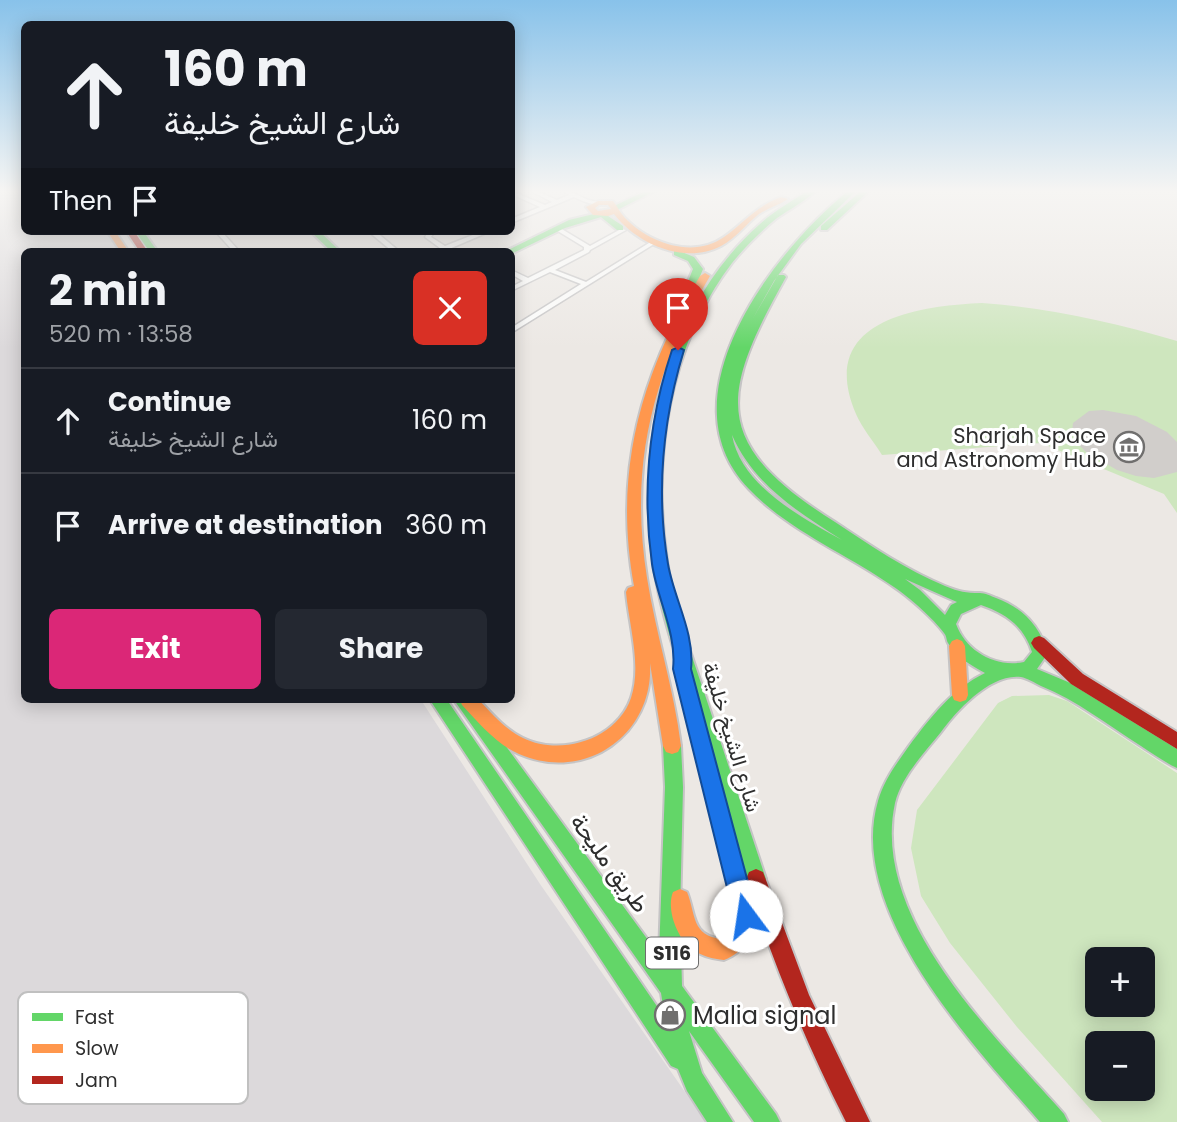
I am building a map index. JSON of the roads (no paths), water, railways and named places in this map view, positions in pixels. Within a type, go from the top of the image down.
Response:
[{"type":"main road","points":[[664,243],[703,252],[721,243]]},
{"type":"main road","name":"S116","points":[[691,1075],[673,989],[671,908],[676,830],[674,765],[668,707],[638,572],[633,513],[641,429],[659,357],[683,306],[731,243]]},
{"type":"main road","name":"شارع الشيخ خليفة","points":[[748,243],[723,270],[688,326],[668,379],[656,449],[655,515],[663,583],[782,961],[818,1044],[858,1122]]},
{"type":"main road","points":[[799,243],[763,287],[733,351],[720,401],[720,426],[730,453],[763,494],[924,600],[948,628],[957,646],[960,695]]},
{"type":"main road","points":[[808,243],[778,280],[739,368],[733,401],[733,426],[742,450],[755,470],[790,501],[921,583],[969,600],[993,601],[1018,613],[1027,621],[1050,657],[1077,679],[1177,741]]},
{"type":"main road","points":[[651,244],[687,257],[698,266],[683,306]]},
{"type":"main road","points":[[471,703],[511,740],[539,753],[579,752],[615,736],[634,713],[642,686],[633,593],[638,572]]},
{"type":"main road","points":[[948,628],[952,609],[969,600]]},
{"type":"main road","points":[[1023,671],[1037,660],[1039,643]]},
{"type":"main road","points":[[957,646],[978,663],[1003,672]]},
{"type":"main road","points":[[676,830],[681,855],[680,908],[686,930],[703,947],[724,950],[741,938],[746,916],[682,669],[684,653]]},
{"type":"main road","points":[[1056,1122],[919,951],[904,925],[885,874],[881,828],[892,789],[960,695],[973,685],[1003,672],[1023,671],[1062,687],[1177,759]]},
{"type":"main road","points":[[440,703],[721,1122]]},
{"type":"main road","name":"طريق مليحة","points":[[464,703],[768,1122]]},
{"type":"street","points":[[581,243],[588,249]]},
{"type":"street","points":[[515,287],[598,243]]},
{"type":"street","points":[[515,328],[651,244]]},
{"type":"street","points":[[550,270],[586,284]]},
{"type":"street","points":[[515,274],[528,281]]},
{"type":"place","name":"Sharjah Space and Astronomy Hub","points":[[1129,447]]},
{"type":"place","name":"Malia signal","points":[[670,1015]]}]
